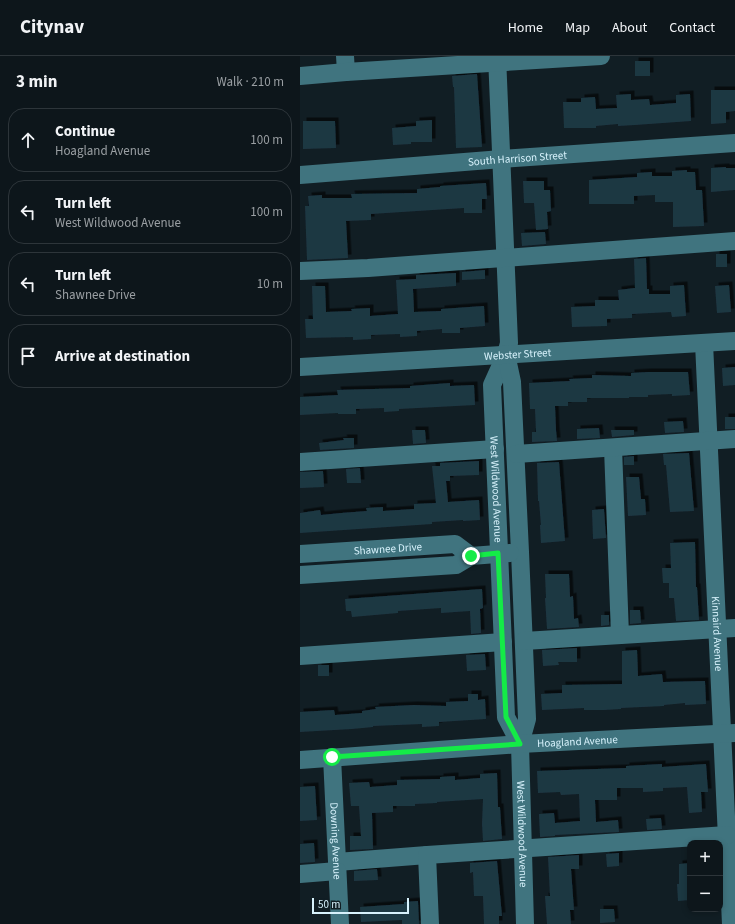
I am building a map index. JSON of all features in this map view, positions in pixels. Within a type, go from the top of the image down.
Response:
[{"type":"street","points":[[300,76],[345,64],[601,56]]},
{"type":"street","name":"West Wildwood Avenue","points":[[497,60],[509,343],[506,354],[492,385],[506,717],[520,744]]},
{"type":"street","name":"South Harrison Street","points":[[300,175],[735,143]]},
{"type":"street","points":[[300,271],[368,268],[735,241]]},
{"type":"street","name":"Webster Street","points":[[300,367],[735,341]]},
{"type":"street","name":"Kinnaird Avenue","points":[[704,343],[717,629],[729,733],[731,924]]},
{"type":"street","name":"West Wildwood Avenue","points":[[506,354],[512,382],[527,719],[520,744],[525,924]]},
{"type":"street","points":[[516,454],[735,439]]},
{"type":"street","points":[[613,448],[620,635]]},
{"type":"street","points":[[300,462],[495,449]]},
{"type":"street","name":"Shawnee Drive","points":[[300,554],[455,544],[471,556]]},
{"type":"street","points":[[355,550],[356,571]]},
{"type":"street","name":"Shawnee Drive","points":[[300,575],[456,565],[471,556],[520,552]]},
{"type":"street","points":[[322,553],[324,574]]},
{"type":"street","points":[[524,641],[735,628]]},
{"type":"street","points":[[300,656],[503,642]]},
{"type":"street","name":"Hoagland Avenue","points":[[300,760],[520,744],[729,733]]},
{"type":"street","name":"Downing Avenue","points":[[332,757],[340,924]]},
{"type":"street","points":[[300,874],[337,866],[427,854],[729,837]]},
{"type":"street","points":[[427,854],[430,924]]},
{"type":"building","points":[[635,61],[650,61],[650,76],[635,76]]},
{"type":"building","points":[[477,74],[482,147],[456,148],[454,87],[452,76]]},
{"type":"building","points":[[711,90],[735,90],[735,111],[726,112],[726,123],[711,124]]},
{"type":"building","points":[[631,94],[631,100],[649,99],[650,105],[676,103],[676,95],[690,94],[691,121],[618,126],[618,124],[596,126],[596,128],[564,128],[563,102],[581,102],[581,98],[595,97],[596,109],[617,108],[616,95]]},
{"type":"building","points":[[432,120],[432,142],[411,142],[411,144],[393,145],[392,128],[416,126],[416,121]]},
{"type":"building","points":[[303,121],[335,121],[336,148],[303,149]]},
{"type":"building","points":[[711,168],[735,168],[735,190],[711,192]]},
{"type":"building","points":[[687,170],[687,172],[695,172],[696,190],[702,190],[704,226],[673,227],[673,202],[655,202],[655,195],[634,196],[634,204],[589,204],[589,180],[637,177],[637,173],[652,172],[652,176],[672,176],[672,171]]},
{"type":"building","points":[[523,181],[544,181],[544,190],[550,190],[551,211],[547,212],[548,229],[536,230],[534,203],[524,203]]},
{"type":"building","points":[[486,183],[487,199],[482,199],[482,213],[464,213],[464,208],[371,214],[371,220],[346,221],[348,258],[307,260],[305,206],[309,206],[308,196],[322,195],[322,198],[352,198],[351,194],[417,193],[417,189]]},
{"type":"building","points":[[545,232],[546,244],[522,246],[521,233]]},
{"type":"building","points":[[716,254],[727,254],[727,267],[716,267]]},
{"type":"building","points":[[646,258],[647,289],[649,289],[649,294],[670,294],[670,286],[684,285],[686,316],[672,317],[671,312],[632,314],[632,318],[607,319],[607,326],[572,327],[571,307],[595,306],[595,300],[619,300],[618,290],[635,288],[634,259]]},
{"type":"building","points":[[485,270],[485,279],[462,280],[462,272]]},
{"type":"building","points":[[456,273],[456,286],[413,289],[414,312],[441,311],[441,309],[484,306],[485,326],[460,328],[460,333],[442,333],[442,329],[417,331],[417,336],[400,337],[400,334],[371,335],[371,339],[353,340],[353,337],[306,338],[305,319],[313,319],[312,286],[325,286],[326,312],[352,311],[351,309],[370,308],[370,316],[398,314],[396,280],[416,279],[416,275]]},
{"type":"building","points":[[729,285],[731,312],[717,313],[715,286]]},
{"type":"building","points":[[735,367],[735,385],[723,386],[722,368]]},
{"type":"building","points":[[688,372],[690,395],[672,396],[672,394],[648,395],[648,397],[629,398],[587,398],[587,402],[568,402],[568,406],[555,406],[557,441],[532,442],[532,432],[536,432],[535,409],[530,409],[529,383],[570,381],[569,379],[592,378],[592,375],[631,376],[631,373]]},
{"type":"building","points":[[450,383],[450,386],[474,385],[475,405],[399,409],[399,411],[384,412],[384,408],[356,409],[356,414],[338,413],[300,415],[300,397],[338,395],[337,390],[410,388],[410,386]]},
{"type":"building","points":[[725,417],[735,417],[735,429],[725,429]]},
{"type":"building","points":[[683,421],[684,432],[665,433],[664,422]]},
{"type":"building","points":[[599,428],[600,438],[577,439],[577,429]]},
{"type":"building","points":[[412,430],[425,430],[426,443],[413,444]]},
{"type":"building","points":[[611,430],[634,430],[634,435],[612,437]]},
{"type":"building","points":[[343,438],[354,438],[354,448],[320,450],[319,443],[344,440]]},
{"type":"building","points":[[689,453],[694,511],[670,512],[666,465],[664,465],[663,454]]},
{"type":"building","points":[[634,456],[634,465],[624,465],[624,457]]},
{"type":"building","points":[[479,461],[479,475],[450,476],[450,481],[446,481],[448,502],[479,500],[480,520],[432,522],[432,524],[300,533],[300,513],[320,510],[321,515],[367,511],[366,508],[383,507],[383,511],[414,509],[414,504],[436,503],[432,466],[440,466],[440,463]]},
{"type":"building","points":[[559,462],[565,541],[541,543],[537,463]]},
{"type":"building","points":[[360,468],[361,483],[347,483],[346,469]]},
{"type":"building","points":[[323,471],[324,487],[300,488],[300,472]]},
{"type":"building","points":[[626,477],[639,477],[641,499],[645,499],[646,515],[628,516]]},
{"type":"building","points":[[604,509],[606,538],[593,539],[592,510]]},
{"type":"building","points":[[695,542],[696,587],[699,620],[676,621],[674,598],[669,598],[669,583],[663,583],[662,568],[671,568],[670,543]]},
{"type":"building","points":[[545,574],[569,574],[570,597],[573,596],[574,619],[578,618],[579,627],[547,629]]},
{"type":"building","points":[[482,589],[483,608],[480,609],[481,633],[471,634],[470,611],[441,613],[441,608],[398,611],[398,613],[352,617],[351,611],[346,611],[345,599]]},
{"type":"building","points":[[630,610],[640,610],[641,623],[630,624]]},
{"type":"building","points":[[601,615],[609,615],[609,625],[601,626]]},
{"type":"building","points":[[577,648],[577,662],[558,662],[559,665],[543,666],[542,650]]},
{"type":"building","points":[[637,650],[638,676],[662,674],[663,682],[705,681],[706,704],[685,705],[685,703],[604,710],[584,710],[584,708],[542,710],[541,694],[562,693],[562,685],[622,684],[622,651]]},
{"type":"building","points":[[485,654],[486,670],[467,671],[466,655]]},
{"type":"building","points":[[318,665],[329,665],[329,676],[318,676]]},
{"type":"building","points":[[468,694],[478,694],[478,700],[485,699],[486,719],[439,722],[439,726],[422,727],[422,724],[373,726],[352,729],[300,732],[300,712],[334,710],[335,715],[362,713],[362,711],[376,709],[375,707],[414,705],[446,706],[446,702],[468,701]]},
{"type":"building","points":[[662,764],[662,767],[706,764],[708,792],[701,792],[702,812],[689,813],[687,787],[663,788],[663,791],[643,792],[643,788],[617,788],[617,800],[595,800],[596,822],[618,820],[619,832],[540,837],[539,814],[554,813],[555,823],[580,821],[579,794],[561,795],[560,792],[538,793],[537,771],[626,768],[626,766]]},
{"type":"building","points":[[497,773],[498,807],[500,807],[502,839],[483,841],[483,799],[437,802],[415,804],[415,806],[393,806],[393,812],[372,813],[373,849],[350,850],[350,836],[361,836],[359,806],[351,806],[349,783],[369,782],[370,787],[397,785],[397,780],[440,779],[440,777],[455,776],[455,780],[480,778],[480,774]]},
{"type":"building","points":[[315,786],[317,820],[300,821],[300,787]]},
{"type":"building","points":[[661,818],[662,829],[647,830],[646,819]]},
{"type":"building","points":[[314,843],[315,862],[300,863],[300,844]]},
{"type":"building","points":[[619,853],[619,866],[607,867],[606,854]]},
{"type":"building","points":[[579,855],[579,869],[571,869],[574,910],[570,910],[571,924],[547,924],[545,896],[550,896],[548,857]]},
{"type":"building","points":[[497,861],[502,916],[499,916],[499,924],[484,924],[483,896],[474,896],[473,872],[470,873],[470,863]]},
{"type":"building","points":[[687,863],[687,900],[678,901],[677,884],[679,884],[679,864]]},
{"type":"building","points":[[377,869],[378,880],[354,881],[354,871]]},
{"type":"building","points":[[418,901],[419,924],[402,924],[402,920],[361,922],[360,907],[404,904],[404,902]]},
{"type":"building","points":[[600,909],[614,909],[615,922],[600,923]]},
{"type":"route","points":[[332,757],[520,744],[506,717],[498,553],[471,556]]}]
